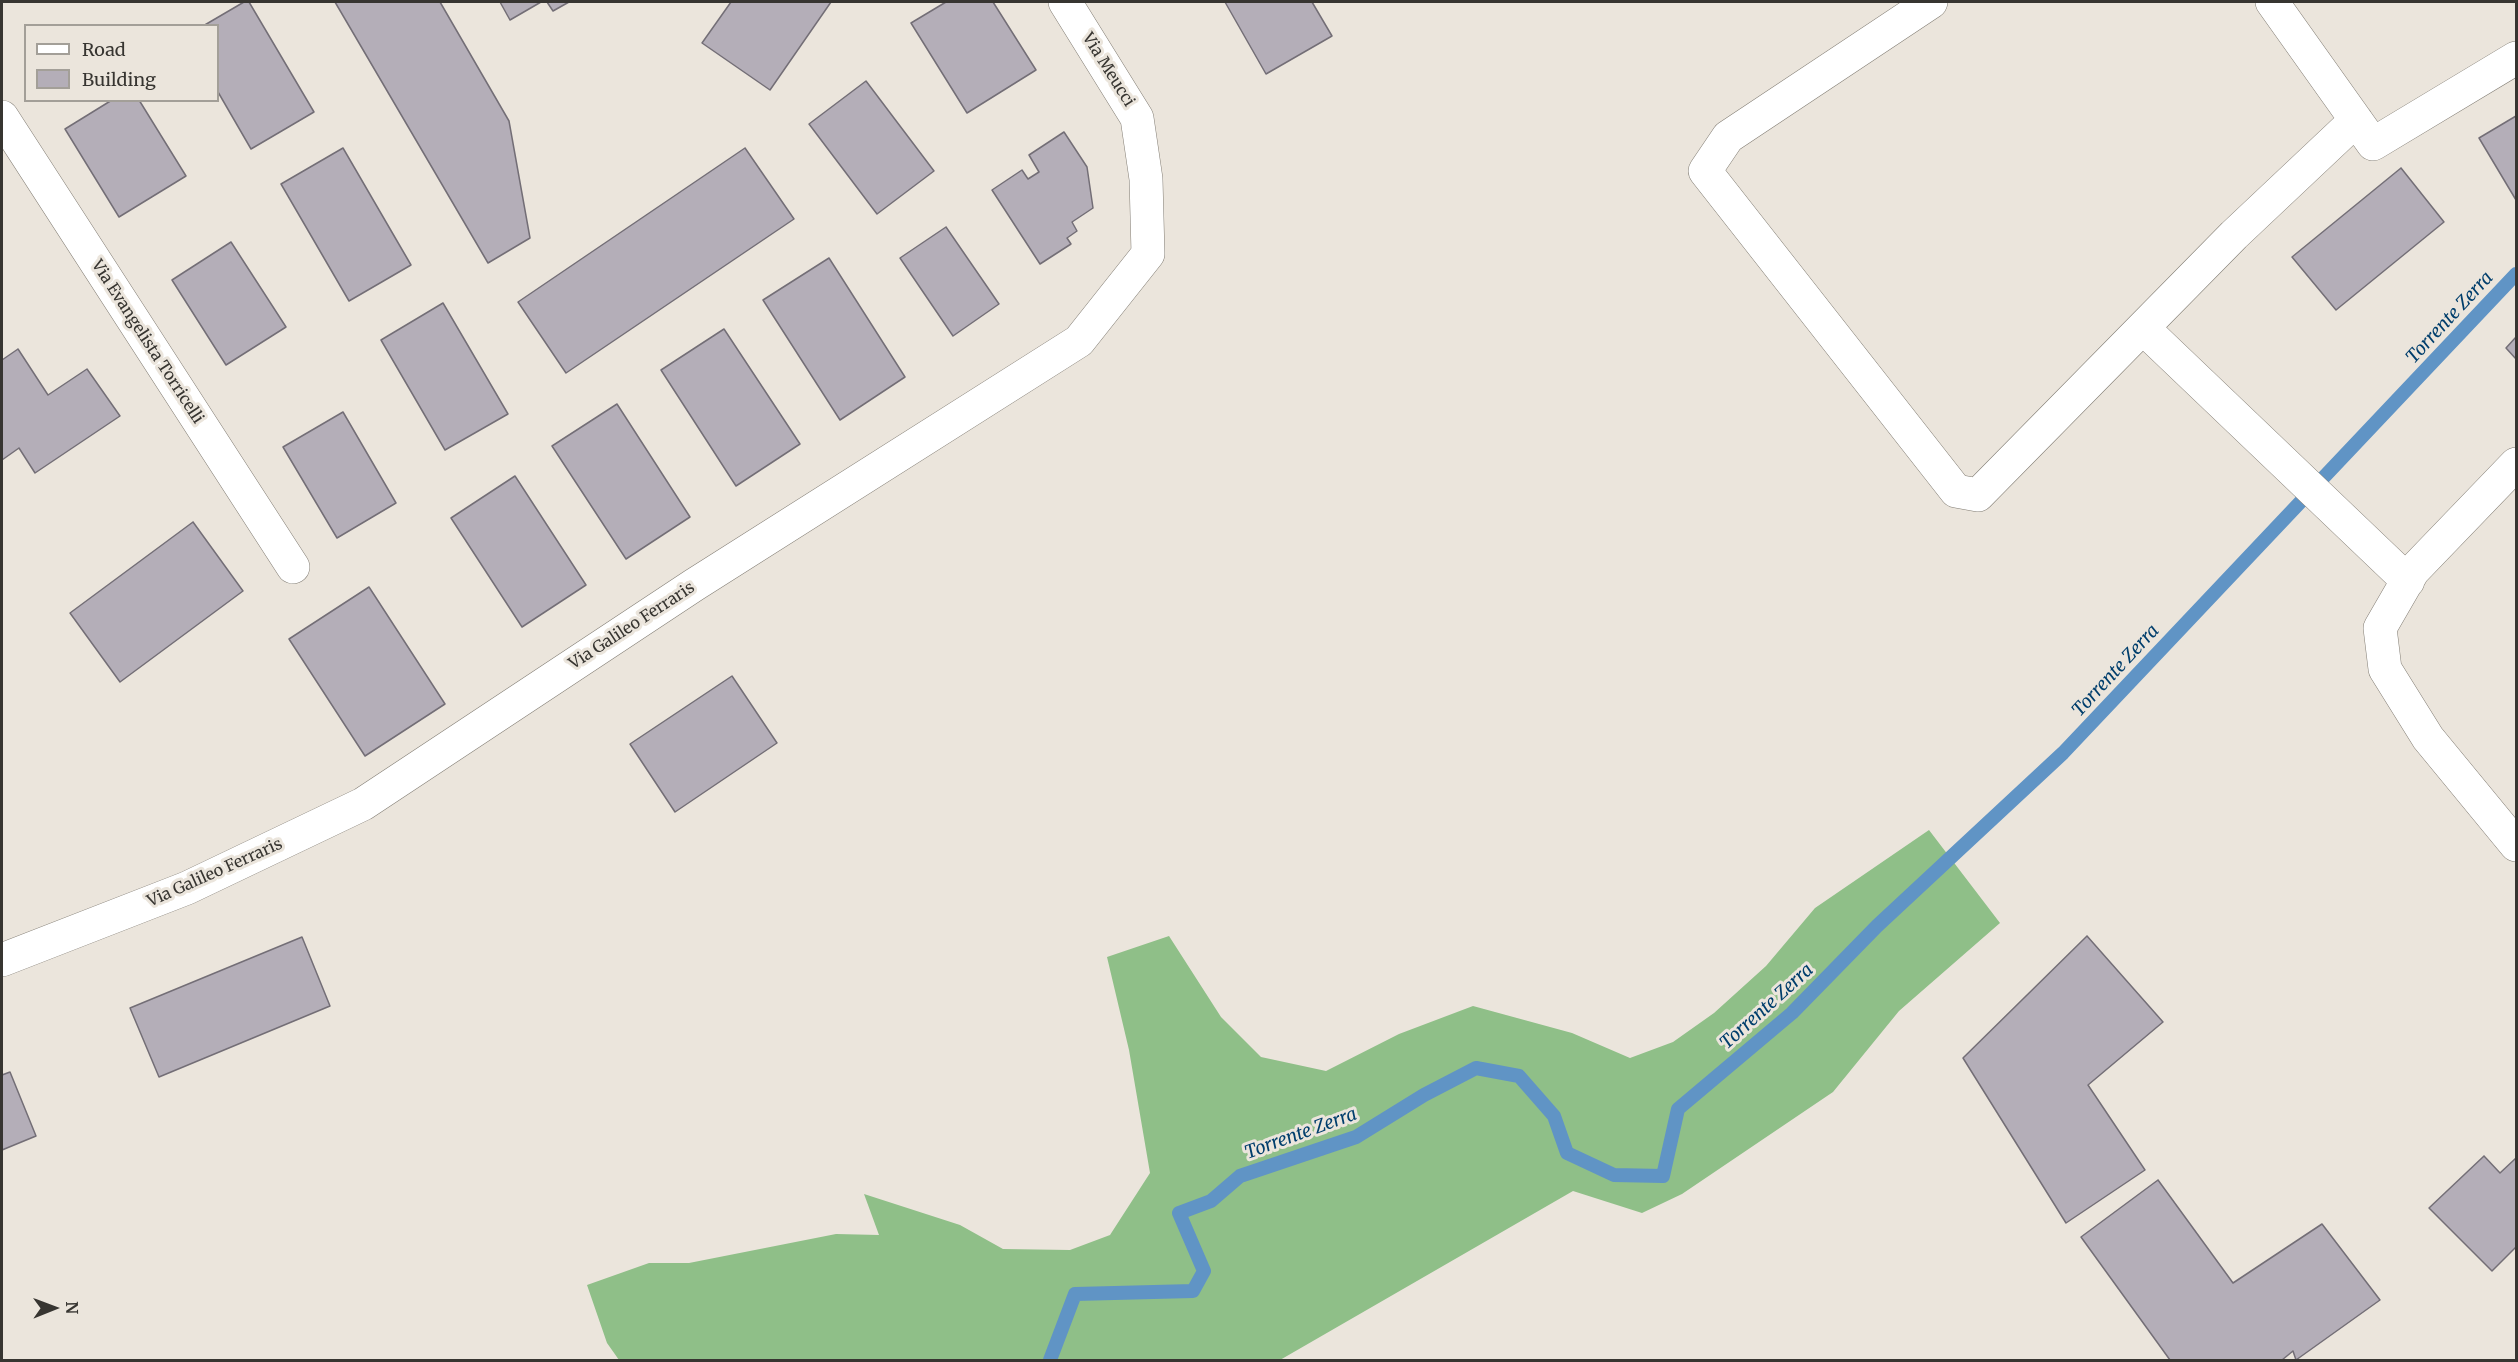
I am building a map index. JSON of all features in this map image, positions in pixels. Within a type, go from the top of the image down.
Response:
[{"type":"street","name":"Via Meucci","points":[[1065,2],[1137,118],[1146,178]]},
{"type":"street","points":[[1931,2],[1728,137],[1706,171],[1956,491],[1978,495],[2234,235],[2356,120]]},
{"type":"street","points":[[2272,2],[2373,144],[2517,58]]},
{"type":"street","name":"Via Evangelista Torricelli","points":[[2,117],[293,567]]},
{"type":"street","name":"Via Galileo Ferraris","points":[[2,960],[187,888],[363,804],[694,585],[1079,340],[1148,254],[1146,178]]},
{"type":"street","points":[[2143,328],[2408,581]]},
{"type":"street","points":[[2517,464],[2413,571],[2380,628],[2385,669],[2428,738],[2517,845]]},
{"type":"green space","points":[[1929,830],[2000,923],[1899,1011],[1833,1092],[1682,1194],[1642,1213],[1573,1191],[1280,1360],[619,1360],[607,1343],[587,1285],[649,1263],[689,1263],[836,1234],[879,1235],[864,1194],[960,1225],[1003,1249],[1070,1250],[1110,1235],[1150,1173],[1129,1050],[1107,957],[1169,936],[1221,1017],[1261,1057],[1326,1071],[1399,1034],[1473,1006],[1572,1033],[1630,1058],[1673,1042],[1714,1013],[1766,966],[1815,908]]},
{"type":"building","points":[[244,2],[249,2],[314,112],[251,149],[219,94],[219,24],[206,24]]},
{"type":"building","points":[[335,2],[440,2],[509,121],[530,238],[488,263]]},
{"type":"building","points":[[500,2],[541,2],[510,20]]},
{"type":"building","points":[[547,2],[569,2],[553,11]]},
{"type":"building","points":[[731,2],[831,2],[770,90],[702,43]]},
{"type":"building","points":[[946,2],[993,2],[1036,70],[967,113],[911,23]]},
{"type":"building","points":[[1225,2],[1312,2],[1332,36],[1266,74]]},
{"type":"building","points":[[866,81],[934,171],[877,214],[809,124]]},
{"type":"building","points":[[109,102],[140,102],[186,176],[119,217],[65,129]]},
{"type":"building","points":[[2516,116],[2516,200],[2479,138]]},
{"type":"building","points":[[1064,132],[1087,167],[1093,208],[1072,222],[1077,231],[1067,238],[1071,244],[1040,264],[992,190],[1022,170],[1028,179],[1039,172],[1029,155]]},
{"type":"building","points":[[343,148],[411,265],[349,301],[281,184]]},
{"type":"building","points":[[745,148],[794,219],[566,373],[518,302]]},
{"type":"building","points":[[2401,168],[2444,222],[2336,310],[2292,257]]},
{"type":"building","points":[[946,227],[999,304],[953,336],[900,258]]},
{"type":"building","points":[[231,242],[286,327],[226,365],[172,280]]},
{"type":"building","points":[[829,258],[905,377],[840,420],[763,300]]},
{"type":"building","points":[[443,303],[508,414],[445,450],[381,340]]},
{"type":"building","points":[[724,329],[800,444],[736,486],[661,370]]},
{"type":"building","points":[[2516,337],[2516,359],[2506,348]]},
{"type":"building","points":[[18,349],[48,395],[87,369],[120,416],[35,473],[19,448],[2,460],[2,360]]},
{"type":"building","points":[[617,404],[690,517],[626,559],[552,446]]},
{"type":"building","points":[[343,412],[396,503],[337,538],[283,447]]},
{"type":"building","points":[[515,476],[586,585],[522,627],[451,518]]},
{"type":"building","points":[[193,522],[243,591],[120,682],[70,613]]},
{"type":"building","points":[[369,587],[445,704],[365,756],[289,639]]},
{"type":"building","points":[[732,676],[777,743],[675,812],[630,744]]},
{"type":"building","points":[[2087,936],[2163,1022],[2088,1085],[2145,1170],[2066,1223],[1963,1058]]},
{"type":"building","points":[[302,937],[330,1006],[159,1077],[130,1008]]},
{"type":"building","points":[[10,1072],[36,1136],[2,1150],[2,1075]]},
{"type":"building","points":[[2484,1156],[2500,1173],[2516,1158],[2516,1247],[2492,1271],[2429,1208]]},
{"type":"building","points":[[2158,1180],[2233,1283],[2322,1224],[2380,1300],[2296,1360],[2293,1351],[2282,1360],[2170,1360],[2081,1237]]},
{"type":"waterway","name":"Torrente Zerra","points":[[1050,1360],[1075,1294],[1193,1291],[1204,1271],[1179,1213],[1211,1201],[1240,1176],[1356,1137],[1424,1095],[1476,1068],[1519,1076],[1554,1116],[1567,1153],[1614,1175],[1663,1176],[1678,1109],[1792,1013],[1877,926],[2063,753],[2516,274]]}]
